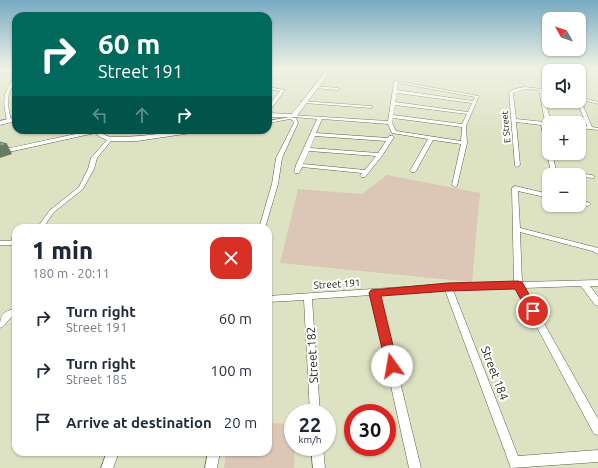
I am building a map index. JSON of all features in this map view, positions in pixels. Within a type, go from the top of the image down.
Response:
[{"type":"street","points":[[0,123],[12,120],[2,97],[6,91],[10,90]]},
{"type":"street","points":[[272,104],[283,90],[282,90]]},
{"type":"street","points":[[294,116],[313,90]]},
{"type":"street","points":[[442,90],[477,96],[464,126],[464,143],[455,185]]},
{"type":"street","name":"E Street","points":[[514,90],[511,92],[512,120],[517,164]]},
{"type":"street","name":"E Street","points":[[537,90],[541,90]]},
{"type":"street","points":[[541,90],[546,116]]},
{"type":"street","points":[[394,132],[390,123],[394,91],[474,102]]},
{"type":"street","points":[[586,100],[598,103]]},
{"type":"street","points":[[304,102],[371,107]]},
{"type":"street","points":[[393,103],[469,113]]},
{"type":"street","points":[[582,108],[590,129]]},
{"type":"street","points":[[272,115],[390,123]]},
{"type":"street","points":[[391,116],[464,126]]},
{"type":"street","points":[[263,224],[275,184],[280,158],[296,123],[296,120],[290,118],[272,121]]},
{"type":"street","points":[[297,172],[320,118]]},
{"type":"street","points":[[512,120],[542,123]]},
{"type":"street","points":[[586,128],[598,129]]},
{"type":"street","points":[[394,132],[464,143]]},
{"type":"street","points":[[299,165],[364,175],[380,155],[394,132]]},
{"type":"street","points":[[0,148],[4,147],[9,150],[82,134]]},
{"type":"street","points":[[100,134],[110,139],[137,139],[175,134]]},
{"type":"street","points":[[312,134],[390,140]]},
{"type":"street","points":[[413,171],[431,138]]},
{"type":"street","points":[[43,224],[52,211],[81,188],[91,169],[94,158],[110,139]]},
{"type":"street","points":[[306,149],[380,155]]},
{"type":"street","points":[[551,160],[553,171],[592,177]]},
{"type":"street","points":[[542,194],[515,188],[518,285],[598,430]]},
{"type":"street","points":[[516,229],[594,249],[598,252]]},
{"type":"street","points":[[0,243],[12,243]]},
{"type":"street","name":"Street 191","points":[[272,299],[448,287],[598,283]]},
{"type":"street","points":[[584,284],[598,303]]},
{"type":"street","name":"Street 184","points":[[448,287],[516,465]]},
{"type":"street","points":[[375,293],[415,468]]},
{"type":"street","name":"Street 182","points":[[308,296],[314,404]]},
{"type":"street","points":[[0,324],[8,314],[12,312]]},
{"type":"street","points":[[107,468],[112,456]]},
{"type":"street","points":[[212,468],[214,456]]},
{"type":"street","points":[[317,456],[318,468]]},
{"type":"street","points":[[516,465],[598,456]]},
{"type":"shaded area","points":[[387,175],[480,193],[472,282],[280,263],[298,189],[362,194]]},
{"type":"shaded area","points":[[272,423],[284,424],[284,456],[295,456],[294,468],[224,468],[226,456],[272,456]]},
{"type":"building","points":[[0,142],[7,144],[0,146]]},
{"type":"route","points":[[392,366],[375,293],[448,287],[518,285],[533,311]]}]
